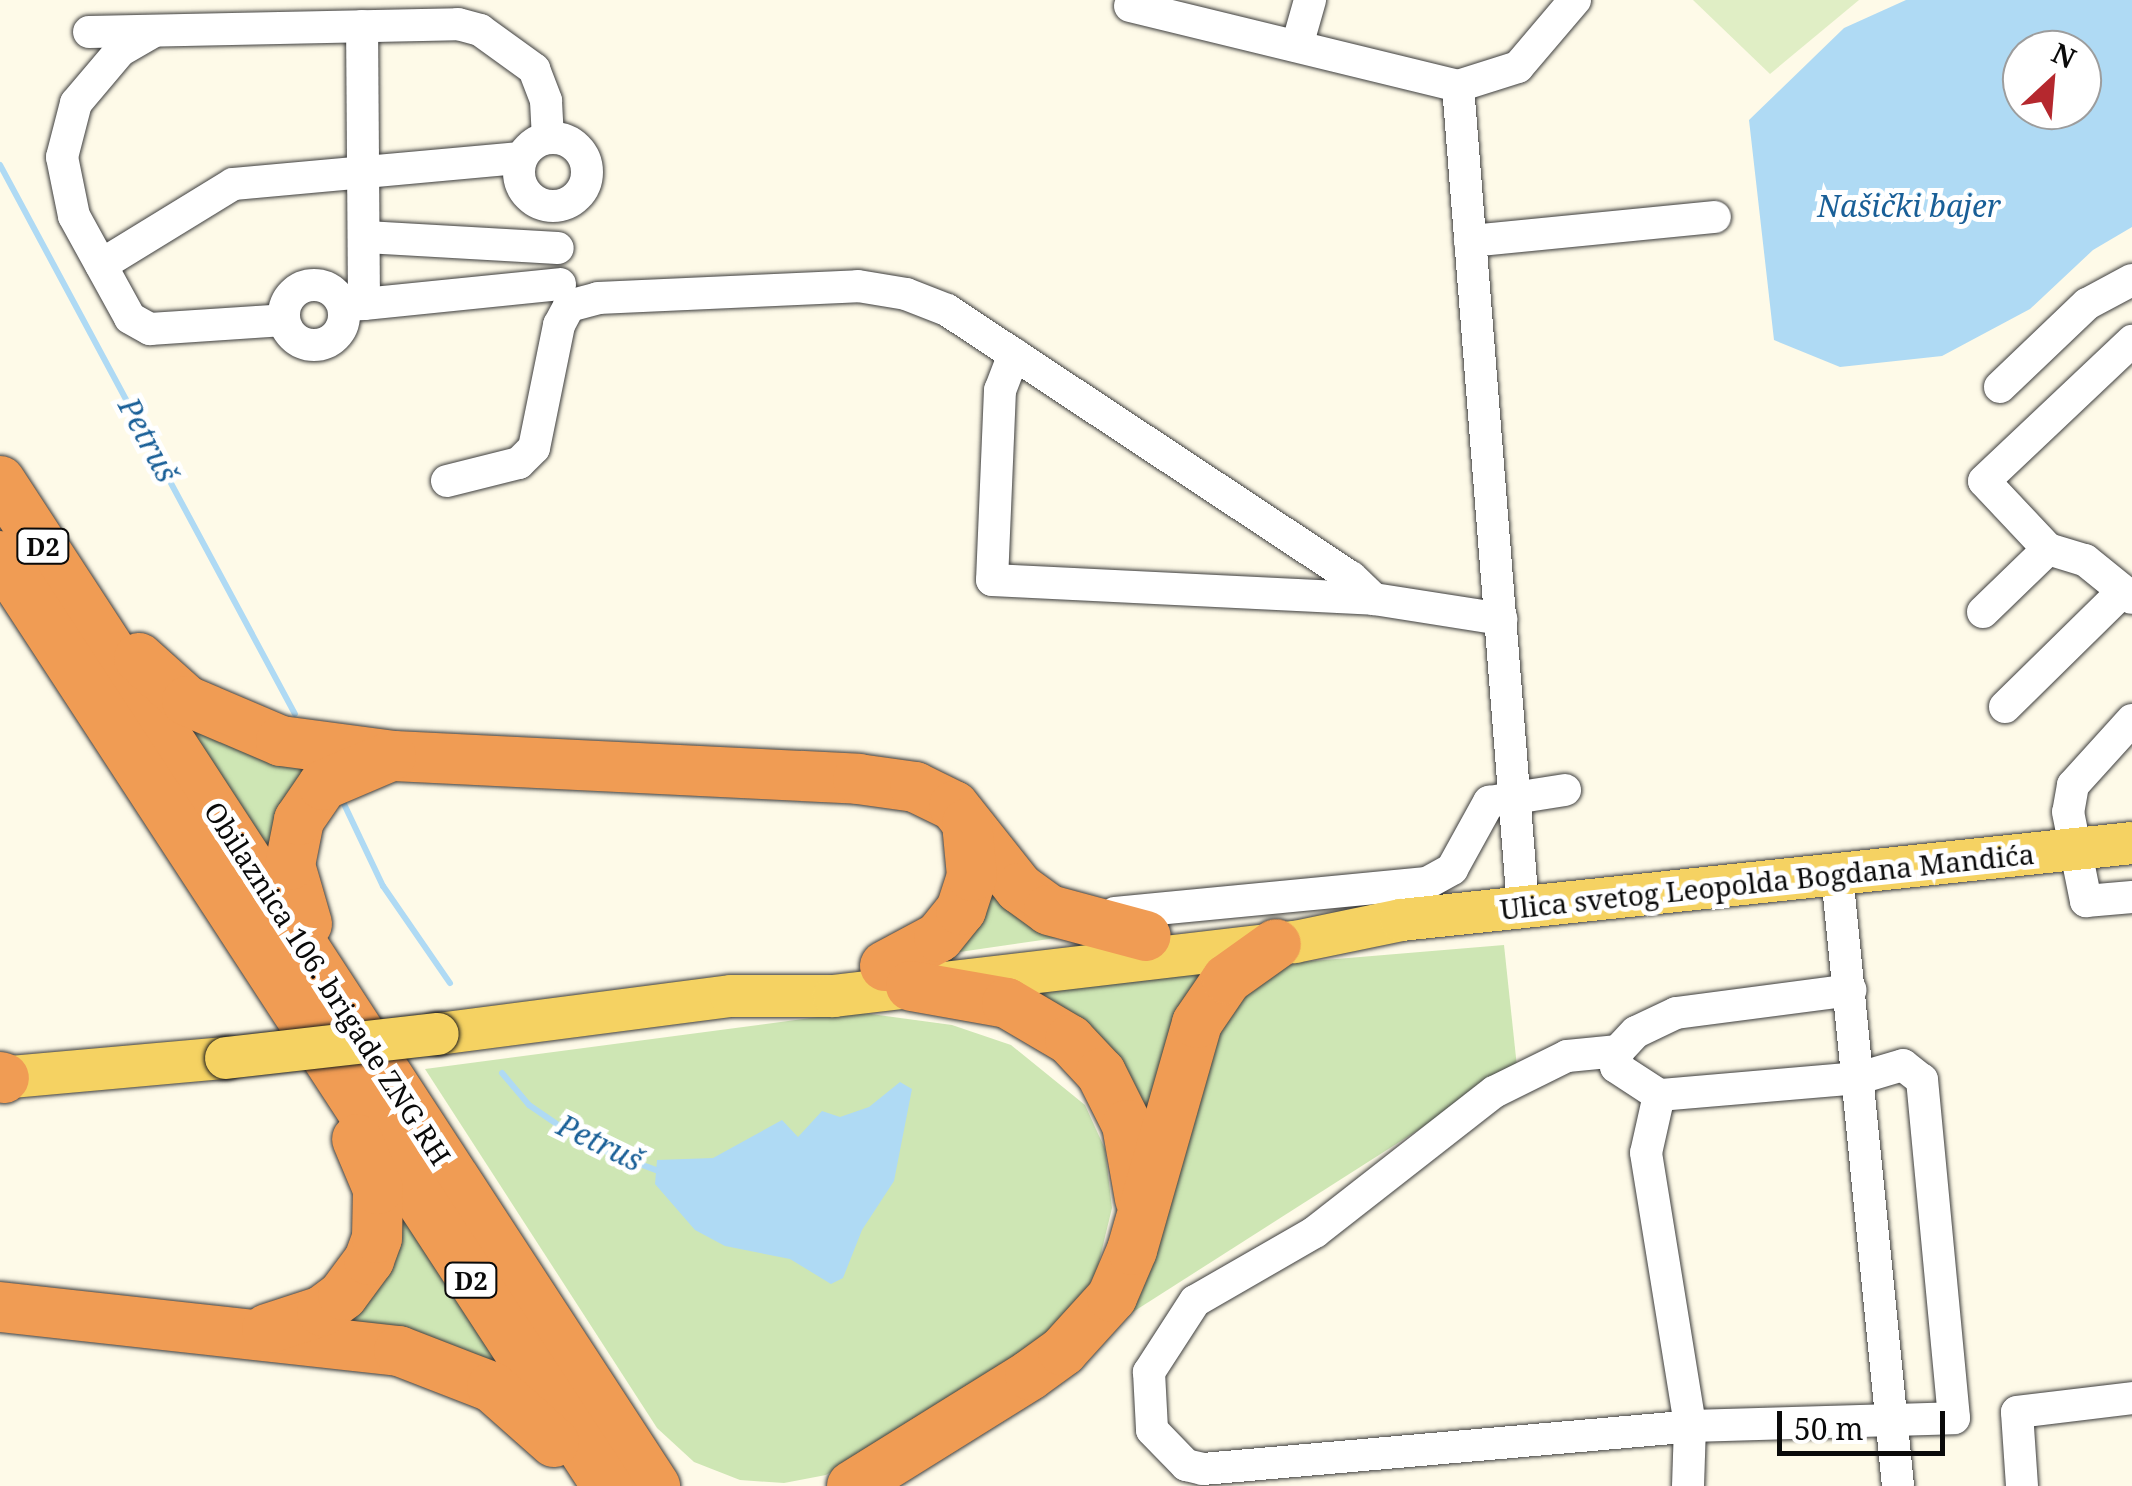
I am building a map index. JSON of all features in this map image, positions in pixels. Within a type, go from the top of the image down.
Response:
[{"type":"highway","name":"Obilaznica 106. brigade ZNG RH","points":[[0,482],[655,1486]]},
{"type":"highway","name":"Obilaznica 106. brigade ZNG RH","points":[[0,556],[607,1486]]},
{"type":"highway","points":[[0,609],[61,678],[101,712]]},
{"type":"highway","points":[[86,610],[165,685],[214,717],[281,741],[394,756],[895,783],[934,794],[967,823],[1036,902],[1072,921],[1131,924]]},
{"type":"highway","points":[[330,985],[298,907],[292,844],[323,785],[394,756]]},
{"type":"highway","points":[[898,976],[960,910],[972,876],[967,823]]},
{"type":"highway","points":[[864,1483],[1030,1375],[1082,1332],[1112,1298],[1197,1024],[1227,979],[1276,944]]},
{"type":"highway","points":[[898,976],[1007,1004],[1070,1040],[1101,1073],[1127,1125],[1142,1208]]},
{"type":"highway","points":[[256,1332],[311,1316],[344,1295],[377,1238],[378,1189],[343,1109],[336,1073]]},
{"type":"highway","points":[[0,1307],[256,1332],[399,1351],[462,1371],[518,1405],[594,1486]]},
{"type":"highway","points":[[601,1403],[697,1486]]},
{"type":"main road","name":"Ulica svetog Leopolda Bogdana Mandića","points":[[898,976],[1276,944],[1401,920],[2132,843]]},
{"type":"main road","name":"Ulica svetog Leopolda Bogdana Mandića","points":[[2,1078],[226,1058],[731,996],[834,996],[898,976],[1131,924],[1340,915],[1401,920]]},
{"type":"street","points":[[1297,46],[1310,0]]},
{"type":"street","points":[[1130,6],[1458,86],[1518,67],[1575,0]]},
{"type":"street","points":[[89,32],[458,24],[480,30],[534,69],[546,101],[548,138]]},
{"type":"street","points":[[362,26],[368,168],[366,237],[353,305],[338,334],[322,344],[302,343],[284,320],[287,301],[312,285],[331,290],[353,305],[858,286],[906,294],[947,310],[1351,576],[1374,598]]},
{"type":"street","points":[[74,216],[62,157],[76,103],[106,65],[154,31]]},
{"type":"street","points":[[1458,86],[1523,907]]},
{"type":"street","points":[[101,265],[234,184],[368,168],[521,158],[548,138],[570,141],[588,168],[576,198],[556,206],[525,192],[521,158]]},
{"type":"street","points":[[46,158],[130,318],[150,329],[284,320]]},
{"type":"street","points":[[447,481],[519,463],[534,448],[565,295],[556,206]]},
{"type":"street","points":[[1470,242],[1716,217]]},
{"type":"street","points":[[366,237],[558,248]]},
{"type":"street","points":[[2000,386],[2087,304],[2132,280]]},
{"type":"street","points":[[2005,707],[2127,594],[2085,560],[2048,549],[1984,481],[2132,341]]},
{"type":"street","points":[[1014,354],[1000,390],[992,580],[1374,598],[1500,620]]},
{"type":"street","points":[[1983,612],[2048,549]]},
{"type":"street","points":[[2132,720],[2072,785],[2074,849],[2086,901],[2132,897]]},
{"type":"street","points":[[1131,924],[1427,883],[1452,870],[1482,809],[1514,795],[1564,790]]},
{"type":"street","points":[[1836,875],[1898,1486]]},
{"type":"street","points":[[1618,1051],[1567,1056],[1494,1092],[1315,1232],[1195,1301],[1149,1372],[1152,1430],[1186,1465],[1202,1469],[1690,1426],[1890,1423],[1954,1418],[1930,1115],[1922,1080],[1903,1065],[1859,1078],[1660,1095],[1616,1067],[1618,1051],[1636,1032],[1676,1013],[1850,990]]},
{"type":"street","points":[[1660,1095],[1646,1153],[1690,1426],[1688,1486]]},
{"type":"street","points":[[2022,1486],[2017,1412],[2132,1398]]},
{"type":"green space","points":[[1693,0],[1859,0],[1770,74]]},
{"type":"green space","points":[[155,686],[330,755],[278,877]]},
{"type":"green space","points":[[981,864],[1077,935],[939,955]]},
{"type":"green space","points":[[1504,945],[1517,1067],[1100,1333],[1219,1012],[1267,971],[1300,962]]},
{"type":"green space","points":[[1228,958],[1151,1153],[1003,997]]},
{"type":"green space","points":[[856,1012],[952,1025],[1011,1045],[1085,1105],[1105,1149],[1112,1208],[1097,1270],[1078,1306],[1030,1352],[826,1475],[784,1483],[740,1480],[694,1462],[657,1428],[425,1069]]},
{"type":"green space","points":[[389,1184],[538,1401],[313,1327]]},
{"type":"water","name":"Našički bajer","points":[[1906,0],[2132,0],[2132,227],[2093,250],[2030,309],[1942,356],[1840,367],[1774,340],[1749,120],[1844,28]]},
{"type":"water","points":[[900,1082],[912,1089],[894,1181],[862,1230],[843,1278],[831,1284],[790,1259],[725,1246],[695,1230],[655,1184],[657,1160],[713,1158],[782,1120],[798,1137],[822,1111],[840,1117],[869,1107]]},
{"type":"waterway","name":"Petruš","points":[[0,165],[295,714]]},
{"type":"waterway","name":"Petruš","points":[[344,804],[383,886],[450,983]]},
{"type":"waterway","name":"Petruš","points":[[502,1073],[529,1105],[586,1144],[656,1170]]}]
